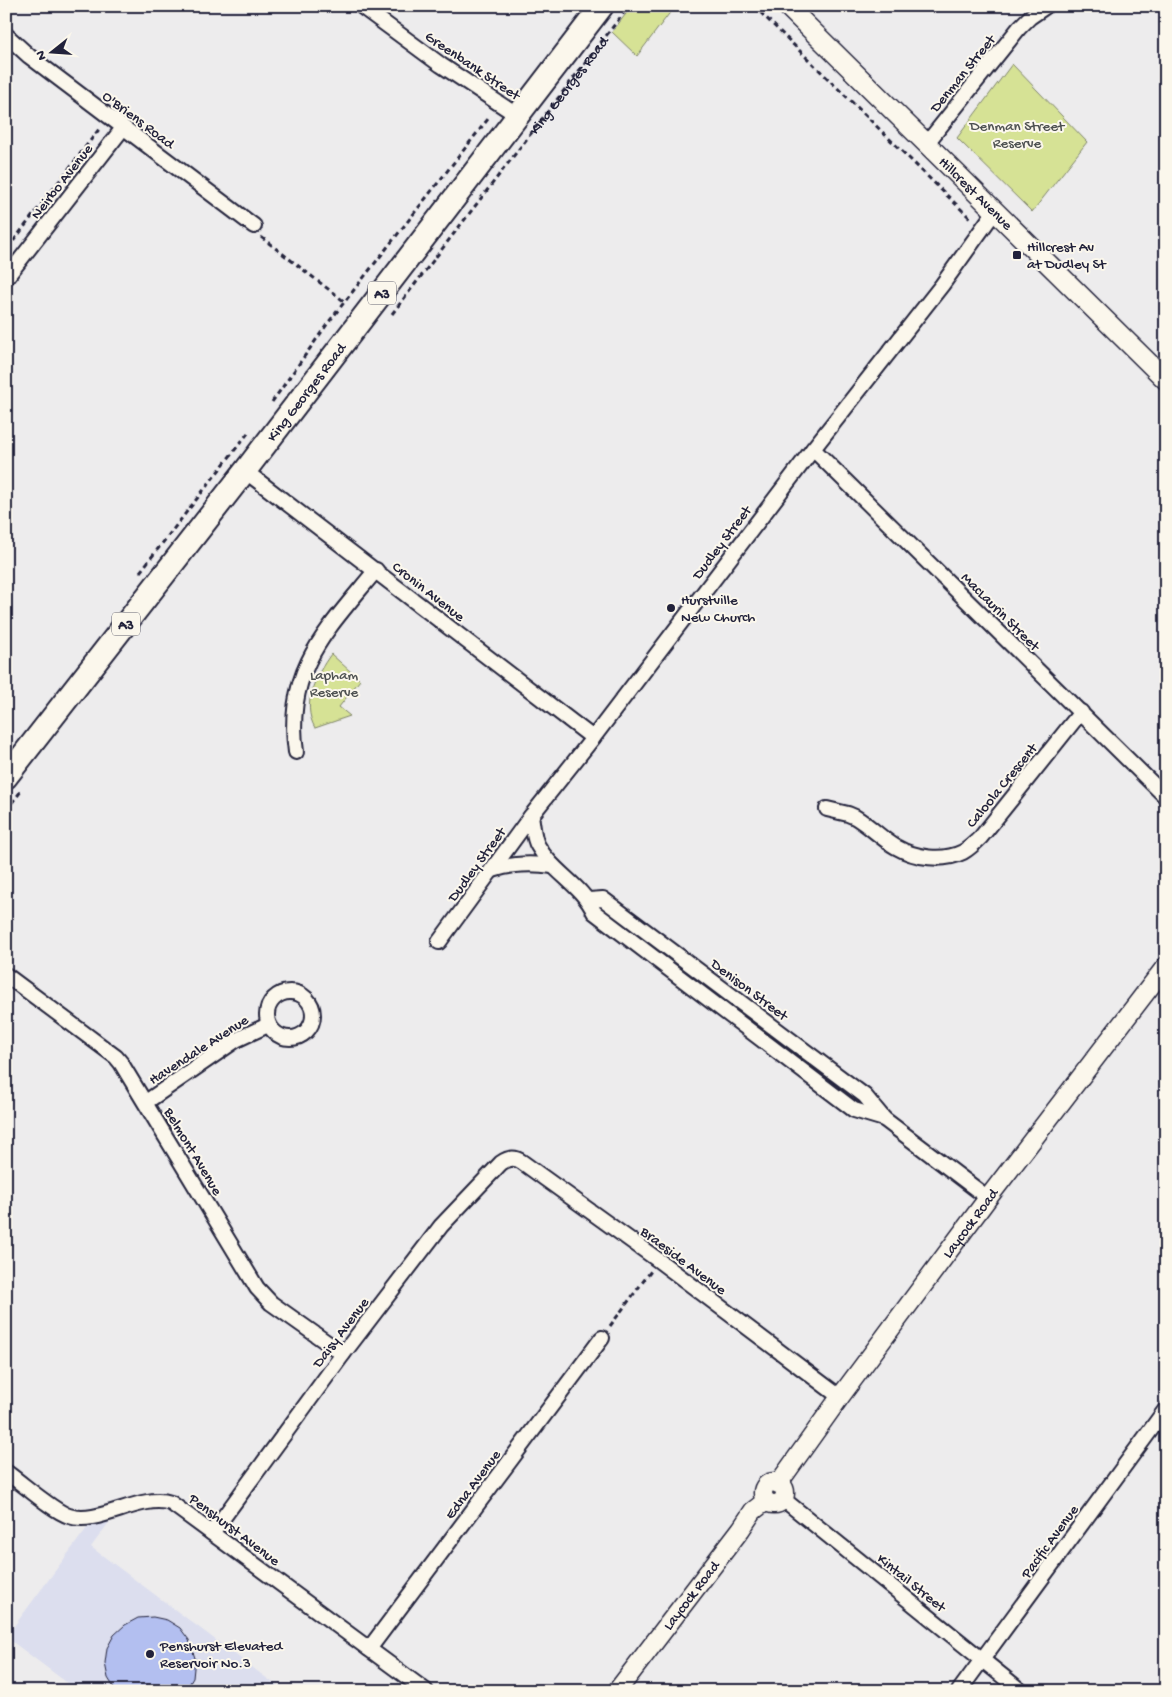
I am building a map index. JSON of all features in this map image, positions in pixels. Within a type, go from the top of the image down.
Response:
[{"type":"highway","name":"King Georges Road","points":[[6,777],[245,471],[602,6]]},
{"type":"main road","name":"Hillcrest Avenue","points":[[788,6],[1166,380]]},
{"type":"street","name":"Greenbank Street","points":[[361,6],[441,65],[518,116]]},
{"type":"street","name":"Denman Street","points":[[927,143],[1019,28],[1030,17],[1046,6]]},
{"type":"street","name":"O'Briens Road","points":[[6,35],[29,56],[256,231]]},
{"type":"street","name":"Neirbo Avenue","points":[[6,278],[123,128]]},
{"type":"street","name":"Dudley Street","points":[[439,942],[531,816],[813,449],[942,285],[995,211]]},
{"type":"street","name":"MacLaurin Street","points":[[813,449],[1166,796]]},
{"type":"street","name":"Cronin Avenue","points":[[245,471],[592,738]]},
{"type":"street","points":[[296,752],[294,720],[301,676],[319,640],[376,570]]},
{"type":"street","name":"Caloola Crescent","points":[[827,809],[856,817],[896,847],[908,853],[938,858],[963,852],[981,837],[1081,712]]},
{"type":"street","points":[[531,816],[537,846],[553,866],[589,900],[594,912],[854,1110],[884,1119],[988,1198]]},
{"type":"street","points":[[493,870],[505,866],[528,863],[553,866]]},
{"type":"street","name":"Laycock Road","points":[[617,1691],[753,1511],[776,1494],[840,1397],[988,1198],[1166,966]]},
{"type":"street","name":"Belmont Avenue","points":[[6,975],[116,1057],[146,1102],[257,1288],[270,1303],[343,1354]]},
{"type":"street","name":"Havendale Avenue","points":[[146,1102],[236,1040],[268,1024]]},
{"type":"street","name":"Braeside Avenue","points":[[506,1160],[517,1159],[522,1162],[658,1260],[840,1397]]},
{"type":"street","name":"Daisy Avenue","points":[[212,1533],[343,1354],[441,1226],[506,1160]]},
{"type":"street","name":"Edna Avenue","points":[[369,1649],[602,1338]]},
{"type":"street","name":"Pacific Avenue","points":[[959,1691],[1166,1409]]},
{"type":"street","name":"Penshurst Avenue","points":[[6,1472],[67,1516],[84,1518],[150,1502],[164,1501],[178,1507],[426,1691]]},
{"type":"street","name":"Kintail Street","points":[[776,1494],[1021,1691]]},
{"type":"path","name":"King Georges Road","points":[[390,317],[629,6]]},
{"type":"path","points":[[754,6],[970,218]]},
{"type":"path","name":"King Georges Road","points":[[270,405],[314,342],[488,120]]},
{"type":"path","points":[[6,251],[101,127]]},
{"type":"path","points":[[256,231],[345,302]]},
{"type":"path","name":"King Georges Road","points":[[138,574],[252,428]]},
{"type":"path","points":[[602,1338],[658,1260]]},
{"type":"shaded area","points":[[110,1521],[91,1547],[284,1691],[78,1691],[6,1637],[87,1528]]},
{"type":"green space","points":[[632,6],[675,6],[637,56],[612,32]]},
{"type":"green space","name":"Denman Street Reserve","points":[[1012,64],[1087,142],[1032,212],[957,138]]},
{"type":"green space","name":"Lapham Reserve","points":[[331,654],[360,680],[339,707],[350,716],[315,728],[309,709],[310,699],[320,671]]},
{"type":"building","name":"Penshurst Elevated Reservoir No.3","points":[[153,1617],[167,1620],[180,1628],[189,1640],[195,1658],[193,1678],[185,1691],[116,1691],[108,1678],[105,1663],[107,1648],[114,1635],[125,1625],[138,1618]]},
{"type":"place","name":"Hillcrest Av at Dudley St","points":[[1017,255]]},
{"type":"place","name":"Hurstville New Church","points":[[671,608]]},
{"type":"place","name":"Penshurst Elevated Reservoir No.3","points":[[150,1654]]}]
